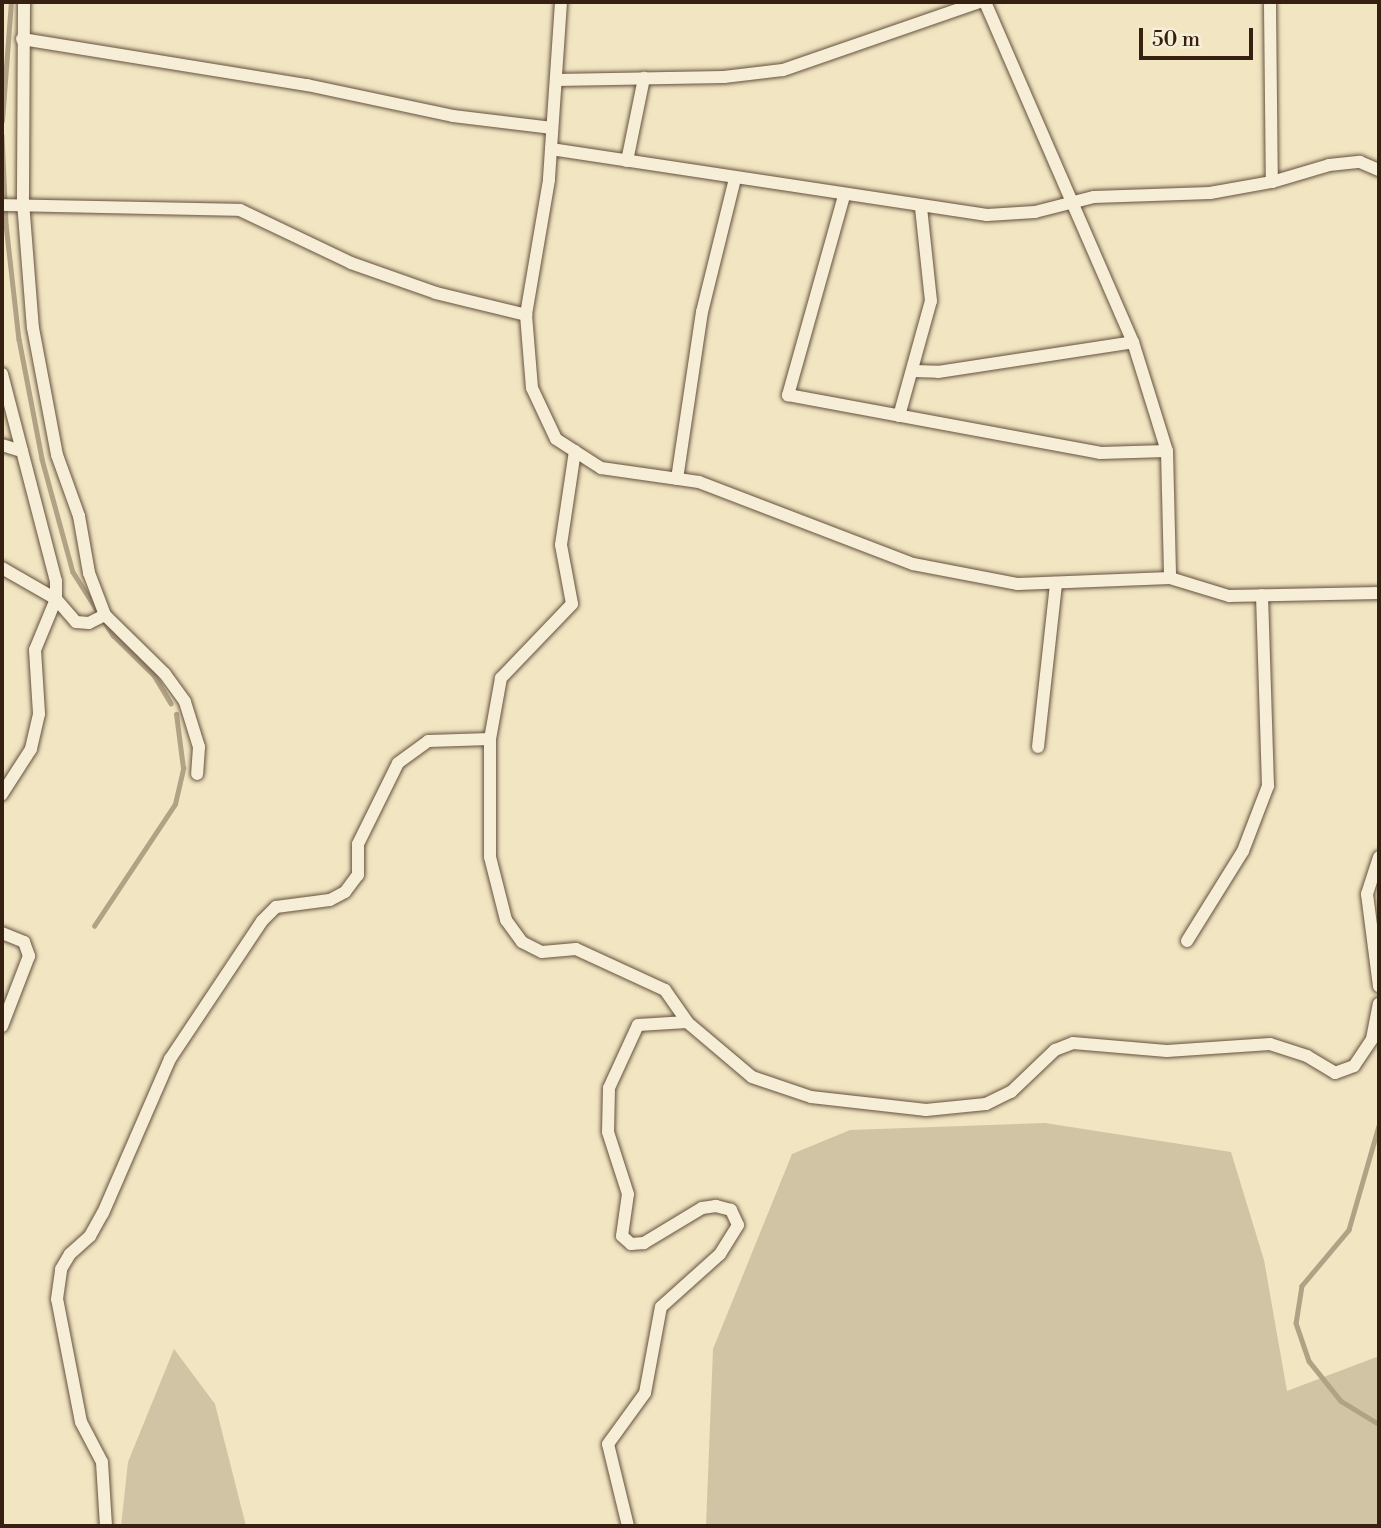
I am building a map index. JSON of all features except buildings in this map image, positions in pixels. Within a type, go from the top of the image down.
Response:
[{"type":"street","points":[[24,2],[13,203],[57,455],[79,516],[89,573],[101,617],[165,674],[185,702],[200,747],[197,774]]},
{"type":"street","points":[[561,2],[551,149],[526,315],[532,388],[556,439],[601,468],[699,482],[913,564],[1018,584],[1170,578],[1229,596],[1379,593]]},
{"type":"street","points":[[556,80],[724,77],[783,69],[979,2]]},
{"type":"street","points":[[985,2],[1133,342],[1167,451],[1170,578]]},
{"type":"street","points":[[1270,5],[1272,182]]},
{"type":"street","points":[[22,39],[307,85],[453,116],[552,128]]},
{"type":"street","points":[[626,161],[644,78]]},
{"type":"street","points":[[551,149],[844,196],[987,215],[1073,204],[1094,197],[1149,198],[1272,182],[1329,164],[1360,162],[1379,170]]},
{"type":"street","points":[[677,479],[702,312],[736,179]]},
{"type":"street","points":[[844,196],[788,395],[1100,453],[1167,451]]},
{"type":"street","points":[[13,203],[240,210],[351,263],[436,293],[526,315]]},
{"type":"street","points":[[899,416],[932,301],[921,207]]},
{"type":"street","points":[[914,371],[938,372],[1133,342]]},
{"type":"street","points":[[2,374],[56,581],[56,599],[35,650],[39,714],[31,749],[2,794]]},
{"type":"street","points":[[2,445],[22,451]]},
{"type":"street","points":[[575,451],[561,545],[572,604],[501,678],[490,739],[490,857],[506,920],[522,942],[542,952],[576,949],[665,990],[687,1022],[752,1077],[811,1097],[926,1110],[986,1104],[1011,1092],[1055,1050],[1073,1043],[1167,1051],[1270,1044],[1307,1056],[1335,1073],[1354,1066],[1372,1039],[1379,1004]]},
{"type":"street","points":[[2,568],[56,599],[76,622],[101,617]]},
{"type":"street","points":[[1038,747],[1056,583]]},
{"type":"street","points":[[1187,941],[1243,851],[1268,786],[1262,595]]},
{"type":"street","points":[[106,1526],[102,1462],[81,1422],[57,1299],[61,1269],[70,1254],[90,1237],[103,1213],[170,1059],[262,921],[276,907],[330,900],[345,892],[358,875],[358,844],[398,763],[428,741],[490,739]]},
{"type":"street","points":[[1379,857],[1367,894],[1379,986]]},
{"type":"street","points":[[2,933],[24,942],[29,956],[2,1026]]},
{"type":"street","points":[[628,1526],[608,1444],[645,1393],[661,1307],[720,1254],[738,1225],[732,1210],[716,1206],[702,1208],[644,1243],[631,1244],[622,1236],[628,1194],[608,1132],[609,1088],[638,1025],[687,1022]]},
{"type":"shaded area","points":[[1045,1123],[1231,1152],[1264,1260],[1287,1391],[1379,1356],[1379,1526],[706,1526],[713,1349],[792,1154],[850,1130]]},
{"type":"shaded area","points":[[174,1349],[215,1404],[246,1526],[121,1526],[128,1462]]},
{"type":"waterway","points":[[2,121],[11,2]]},
{"type":"waterway","points":[[2,135],[6,224],[19,339],[42,459],[73,572],[113,635],[154,675],[171,703]]},
{"type":"waterway","points":[[94,926],[175,804],[183,768],[176,714]]},
{"type":"waterway","points":[[1379,1126],[1349,1230],[1302,1286],[1296,1323],[1309,1361],[1341,1401],[1379,1424]]}]
